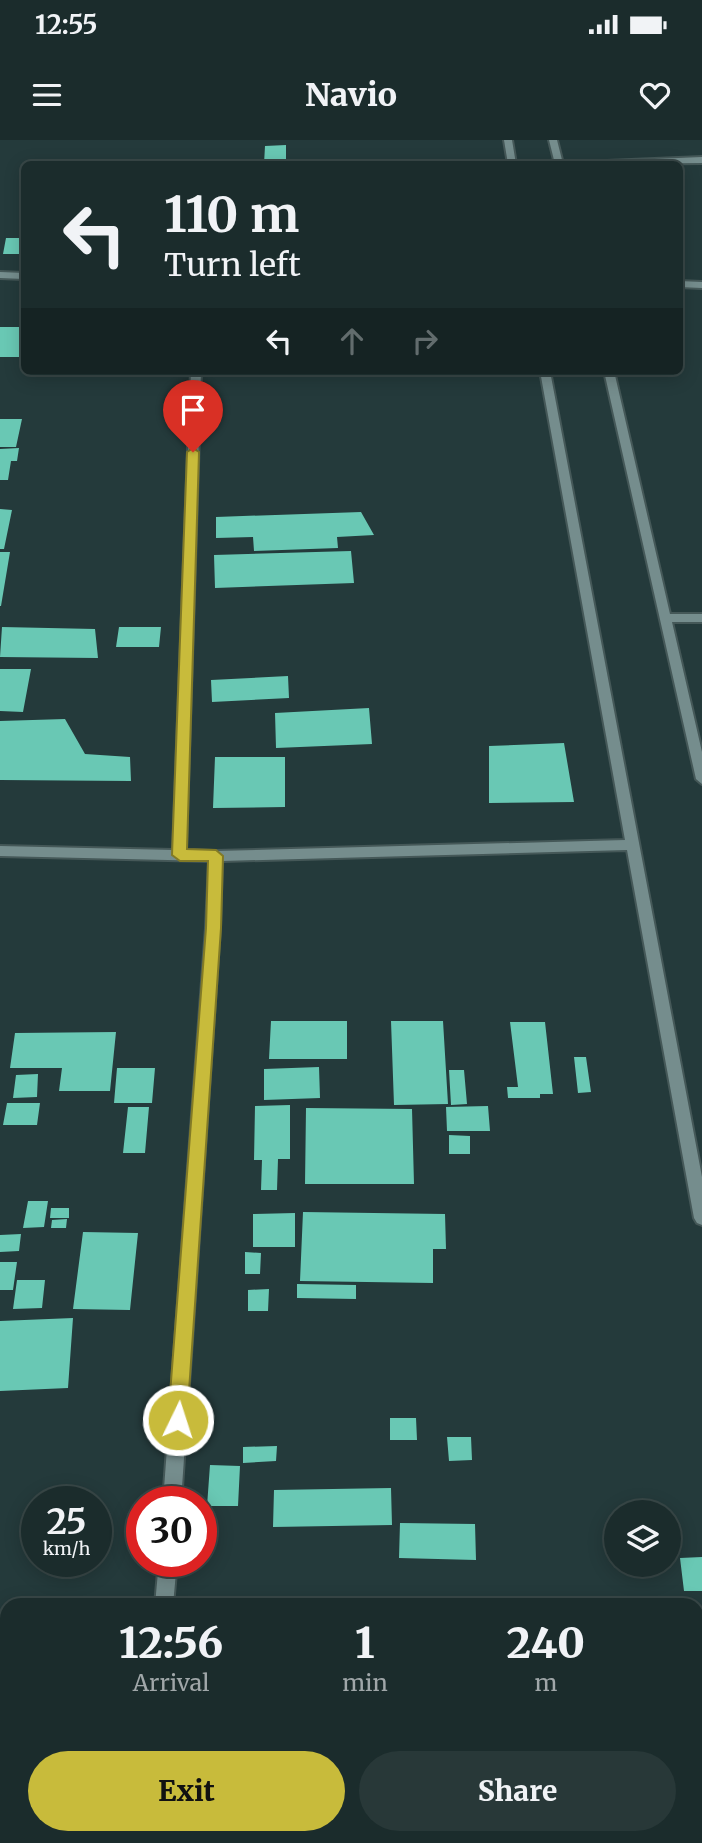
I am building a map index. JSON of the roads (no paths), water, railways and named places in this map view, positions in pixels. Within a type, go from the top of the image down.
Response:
[{"type":"street","points":[[509,140],[512,161]]},
{"type":"street","points":[[553,140],[558,161]]},
{"type":"street","points":[[678,161],[702,160]]},
{"type":"street","points":[[0,275],[21,276]]},
{"type":"street","points":[[683,285],[702,285]]},
{"type":"street","points":[[180,855],[196,375]]},
{"type":"street","points":[[546,375],[702,1218]]},
{"type":"street","points":[[610,375],[702,779]]},
{"type":"street","points":[[666,618],[702,618]]},
{"type":"street","points":[[0,851],[216,856],[632,845]]},
{"type":"street","points":[[173,1486],[214,928],[216,856]]},
{"type":"street","points":[[164,1598],[166,1577]]}]
